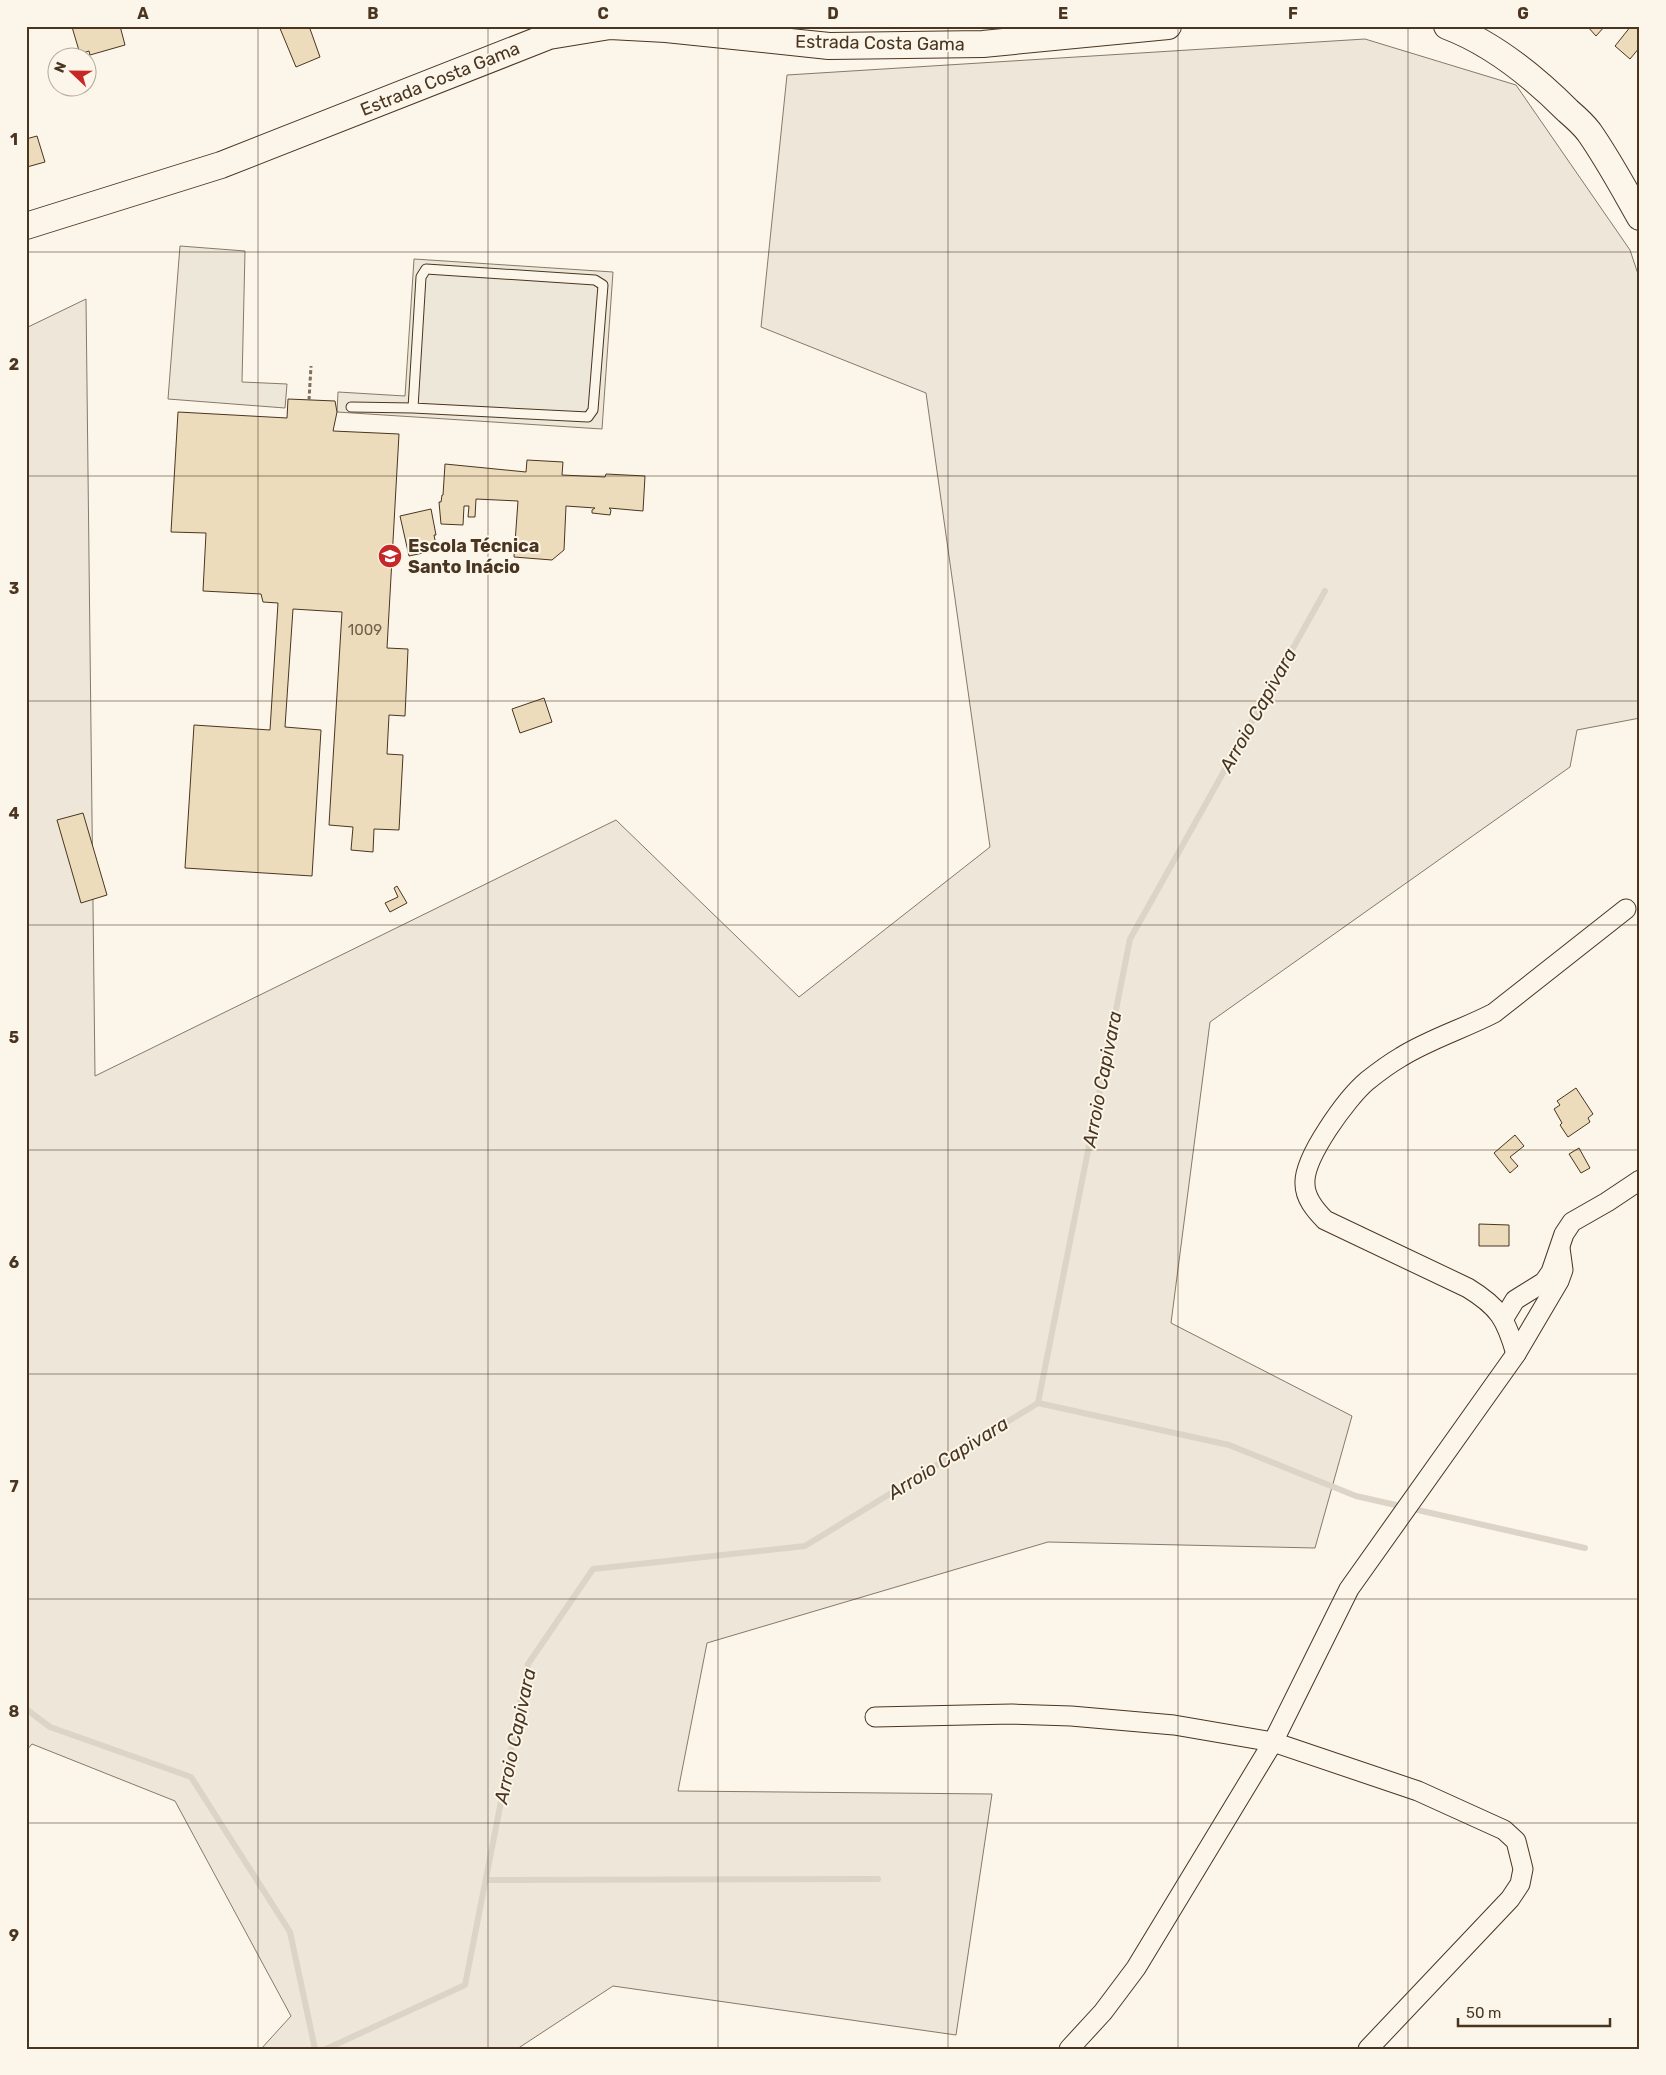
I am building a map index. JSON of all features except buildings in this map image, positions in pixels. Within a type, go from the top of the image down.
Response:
[{"type":"main road","name":"Estrada Costa Gama","points":[[26,226],[221,165],[549,36],[610,26],[666,29],[829,46],[944,45],[983,44],[1168,26]]},
{"type":"main road","points":[[1447,26],[1458,30],[1500,55],[1548,91],[1588,131],[1618,177],[1640,218]]},
{"type":"street","points":[[1516,1354],[1504,1318],[1482,1296],[1325,1220],[1317,1213],[1307,1195],[1304,1183],[1306,1168],[1336,1116],[1366,1082],[1400,1057],[1440,1036],[1494,1013],[1626,909]]},
{"type":"street","points":[[1504,1318],[1515,1300],[1544,1282],[1551,1272],[1564,1234],[1572,1222],[1640,1180]]},
{"type":"street","points":[[1069,2049],[1103,2012],[1136,1968],[1273,1742],[1349,1588],[1516,1354],[1559,1281],[1563,1270],[1560,1248]]},
{"type":"street","points":[[875,1717],[1012,1714],[1070,1716],[1174,1725],[1273,1742],[1418,1791],[1504,1830],[1516,1841],[1523,1869],[1520,1884],[1510,1898],[1368,2049]]},
{"type":"lane","points":[[351,407],[413,408],[588,417],[593,410],[603,285],[595,280],[426,269],[421,277],[413,408]]},
{"type":"path","points":[[309,400],[310,366]]},
{"type":"shaded area","points":[[1365,39],[1516,85],[1630,250],[1640,280],[1640,718],[1577,730],[1570,767],[1210,1022],[1171,1323],[1352,1416],[1315,1548],[1048,1542],[707,1643],[678,1791],[992,1794],[956,2035],[613,1986],[517,2049],[261,2049],[291,2016],[175,1801],[32,1744],[26,1751],[26,328],[86,299],[95,1076],[616,820],[799,997],[990,847],[926,393],[761,327],[787,75]]},
{"type":"shaded area","points":[[180,246],[245,251],[242,382],[287,384],[285,408],[168,399]]},
{"type":"shaded area","points":[[414,259],[613,272],[602,429],[337,412],[338,392],[405,396]]},
{"type":"waterway","name":"Arroio Capivara","points":[[326,2049],[465,1985],[528,1664],[593,1569],[805,1546],[1038,1403],[1130,939],[1325,591]]},
{"type":"waterway","points":[[1038,1403],[1229,1445],[1356,1496],[1585,1548]]},
{"type":"waterway","points":[[26,1709],[50,1727],[191,1777],[290,1932],[315,2049]]},
{"type":"waterway","points":[[486,1880],[878,1879]]},
{"type":"place","name":"Escola Técnica Santo Inácio","points":[[390,556]]}]
